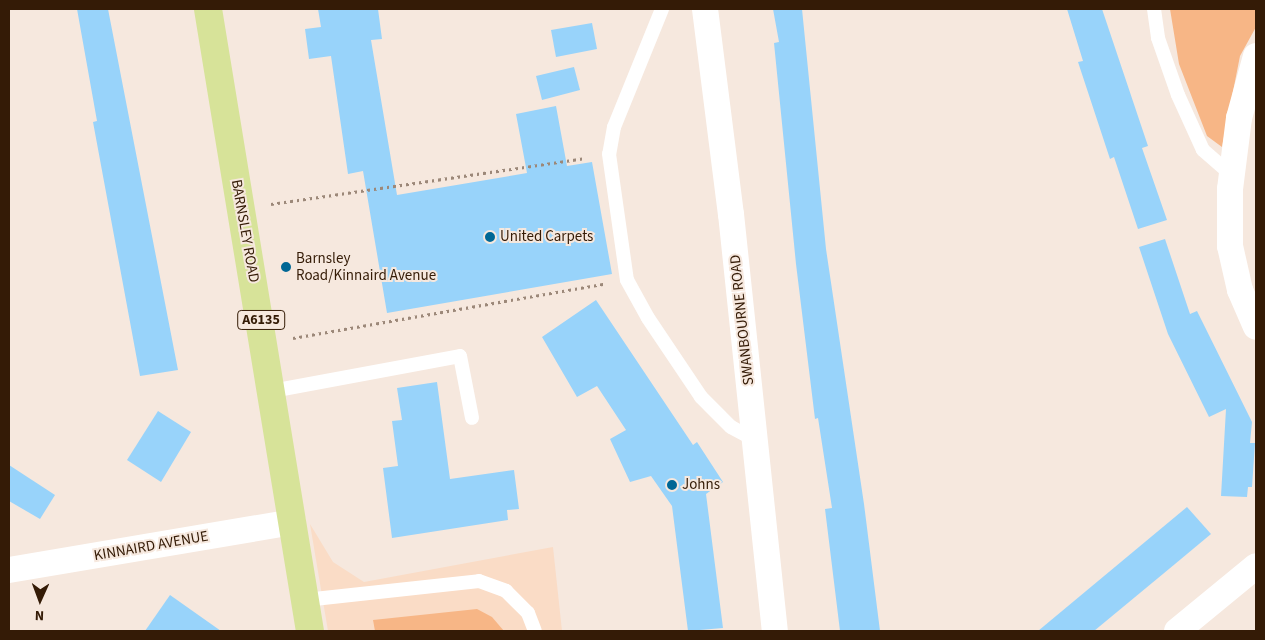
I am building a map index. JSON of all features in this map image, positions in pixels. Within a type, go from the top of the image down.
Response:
[{"type":"main road","name":"BARNSLEY ROAD","points":[[208,9],[265,342],[310,631]]},
{"type":"street","name":"SWANBOURNE ROAD","points":[[705,9],[731,214],[774,631]]},
{"type":"street","points":[[1256,56],[1239,118],[1232,175],[1230,246],[1240,290],[1256,327]]},
{"type":"street","name":"KINNAIRD AVENUE","points":[[9,570],[293,522]]},
{"type":"street","points":[[1177,631],[1256,566]]},
{"type":"lane","points":[[662,9],[614,127],[609,154],[627,280],[648,318],[702,397],[731,427],[754,440]]},
{"type":"lane","points":[[1154,9],[1158,38],[1178,95],[1204,150],[1232,175]]},
{"type":"lane","points":[[272,391],[460,356],[472,418]]},
{"type":"lane","points":[[305,600],[480,581],[506,591],[528,613],[535,631]]},
{"type":"path","points":[[241,208],[609,154]]},
{"type":"path","points":[[265,342],[627,280]]},
{"type":"shaded area","points":[[1170,9],[1256,9],[1256,27],[1240,56],[1222,147],[1207,136],[1179,64]]},
{"type":"shaded area","points":[[310,524],[333,562],[364,582],[553,547],[562,631],[328,631]]},
{"type":"shaded area","points":[[477,609],[492,617],[504,631],[375,631],[373,620]]},
{"type":"building","points":[[77,9],[108,9],[178,370],[140,376],[93,122],[97,121]]},
{"type":"building","name":"United Carpets","points":[[318,9],[378,9],[382,39],[371,40],[397,195],[527,173],[516,114],[556,106],[567,166],[592,162],[612,274],[387,313],[363,171],[348,174],[331,56],[309,59],[305,29],[321,27]]},
{"type":"building","points":[[773,9],[802,9],[826,249],[864,504],[880,631],[840,631],[825,509],[832,508],[818,418],[815,419],[796,264],[774,43],[779,42]]},
{"type":"building","points":[[1067,9],[1102,9],[1148,146],[1142,148],[1167,220],[1138,229],[1114,157],[1110,159],[1078,62],[1083,61]]},
{"type":"building","points":[[592,23],[597,49],[556,57],[551,30]]},
{"type":"building","points":[[574,67],[580,90],[542,100],[536,76]]},
{"type":"building","points":[[1165,239],[1190,314],[1197,311],[1252,422],[1250,443],[1255,443],[1252,487],[1248,487],[1247,497],[1221,496],[1226,409],[1209,417],[1168,334],[1139,247]]},
{"type":"building","points":[[596,300],[693,445],[697,442],[723,482],[706,494],[723,628],[688,631],[672,506],[651,476],[630,482],[610,439],[626,430],[597,386],[577,397],[542,337]]},
{"type":"building","points":[[437,382],[450,479],[514,470],[519,509],[507,510],[508,520],[392,538],[383,468],[398,466],[392,421],[402,420],[397,388]]},
{"type":"building","points":[[158,411],[191,432],[161,482],[127,460]]},
{"type":"building","points":[[9,465],[55,495],[40,519],[9,501]]},
{"type":"building","points":[[1187,507],[1211,534],[1175,564],[1094,631],[1038,631]]},
{"type":"building","points":[[170,595],[221,631],[145,631]]},
{"type":"place","name":"United Carpets","points":[[490,237]]},
{"type":"place","name":"Barnsley Road/Kinnaird Avenue","points":[[286,267]]},
{"type":"place","name":"Johns","points":[[672,485]]}]
